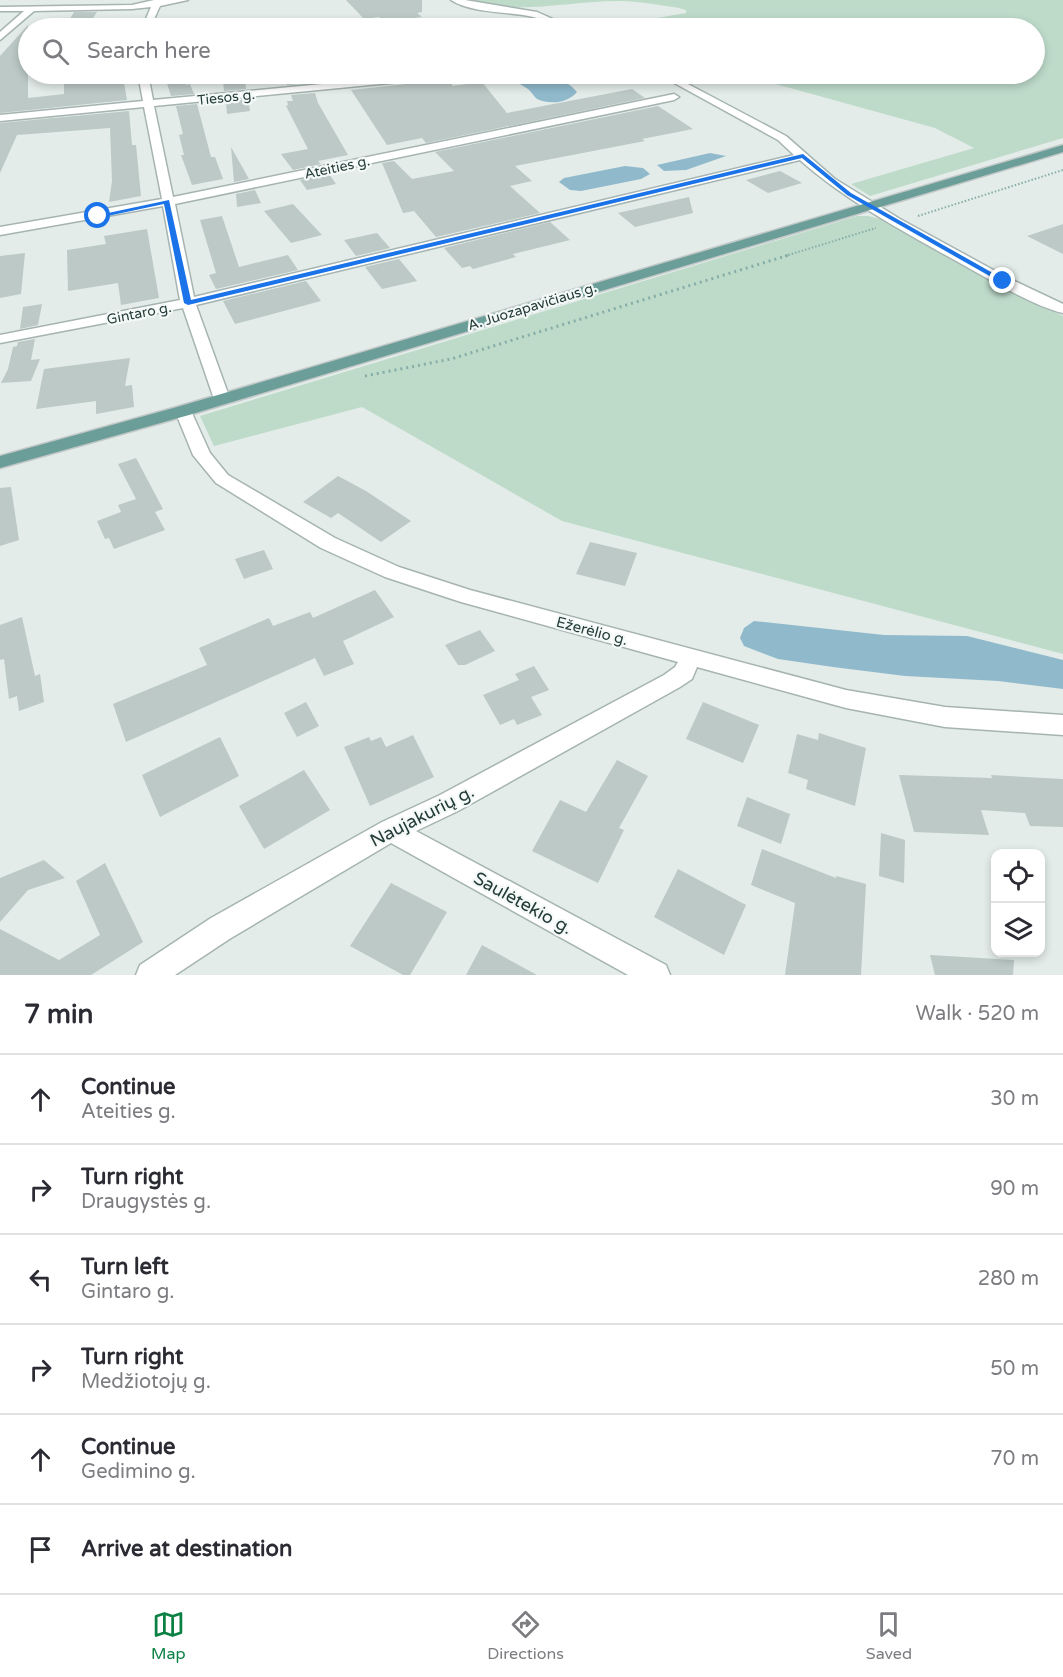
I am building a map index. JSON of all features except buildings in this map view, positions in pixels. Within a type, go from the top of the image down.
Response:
[{"type":"main road","name":"A. Juozapavičiaus g.","points":[[0,462],[183,411],[1063,148]]},
{"type":"street","points":[[21,18],[42,0]]},
{"type":"street","points":[[0,9],[132,7],[184,0]]},
{"type":"street","points":[[455,0],[544,18]]},
{"type":"street","points":[[151,18],[158,2]]},
{"type":"street","points":[[0,37],[18,21]]},
{"type":"street","points":[[145,84],[188,303],[222,399]]},
{"type":"street","name":"Tiesos g.","points":[[0,118],[354,84]]},
{"type":"street","points":[[682,84],[782,138],[831,182],[897,222],[1003,281],[1063,309]]},
{"type":"street","name":"Ateities g.","points":[[0,231],[167,202],[674,97]]},
{"type":"street","name":"Gintaro g.","points":[[0,339],[188,303],[803,156]]},
{"type":"street","name":"Ežerėlio g.","points":[[183,411],[202,455],[222,480],[328,543],[392,572],[468,597],[846,699],[945,717],[1063,725]]},
{"type":"street","name":"Naujakurių g.","points":[[150,975],[221,928],[391,830],[449,803],[672,681],[684,673],[690,658]]},
{"type":"street","name":"Saulėtekio g.","points":[[391,830],[656,975]]},
{"type":"path","points":[[362,377],[451,359],[1063,170]]},
{"type":"green space","points":[[465,0],[1063,0],[1063,138],[870,196],[851,184],[974,148],[935,128],[776,84],[1045,84],[1045,18],[657,18],[686,13],[686,10],[649,3],[619,1],[522,7],[484,5]]},
{"type":"green space","points":[[857,216],[884,220],[976,273],[1063,316],[1063,654],[562,521],[362,407],[214,446],[200,416]]},
{"type":"water","points":[[520,84],[569,84],[577,92],[569,99],[553,102],[537,99]]},
{"type":"water","points":[[710,153],[726,156],[686,170],[664,171],[657,165]]},
{"type":"water","points":[[625,166],[643,168],[650,174],[641,179],[581,191],[570,190],[559,182],[564,178]]},
{"type":"water","points":[[754,621],[884,635],[967,636],[1063,660],[1063,689],[998,681],[905,676],[778,659],[744,646],[740,638],[744,628]]},
{"type":"route","points":[[98,216],[167,202],[188,303],[803,156],[831,182],[849,194],[1003,281]]}]
